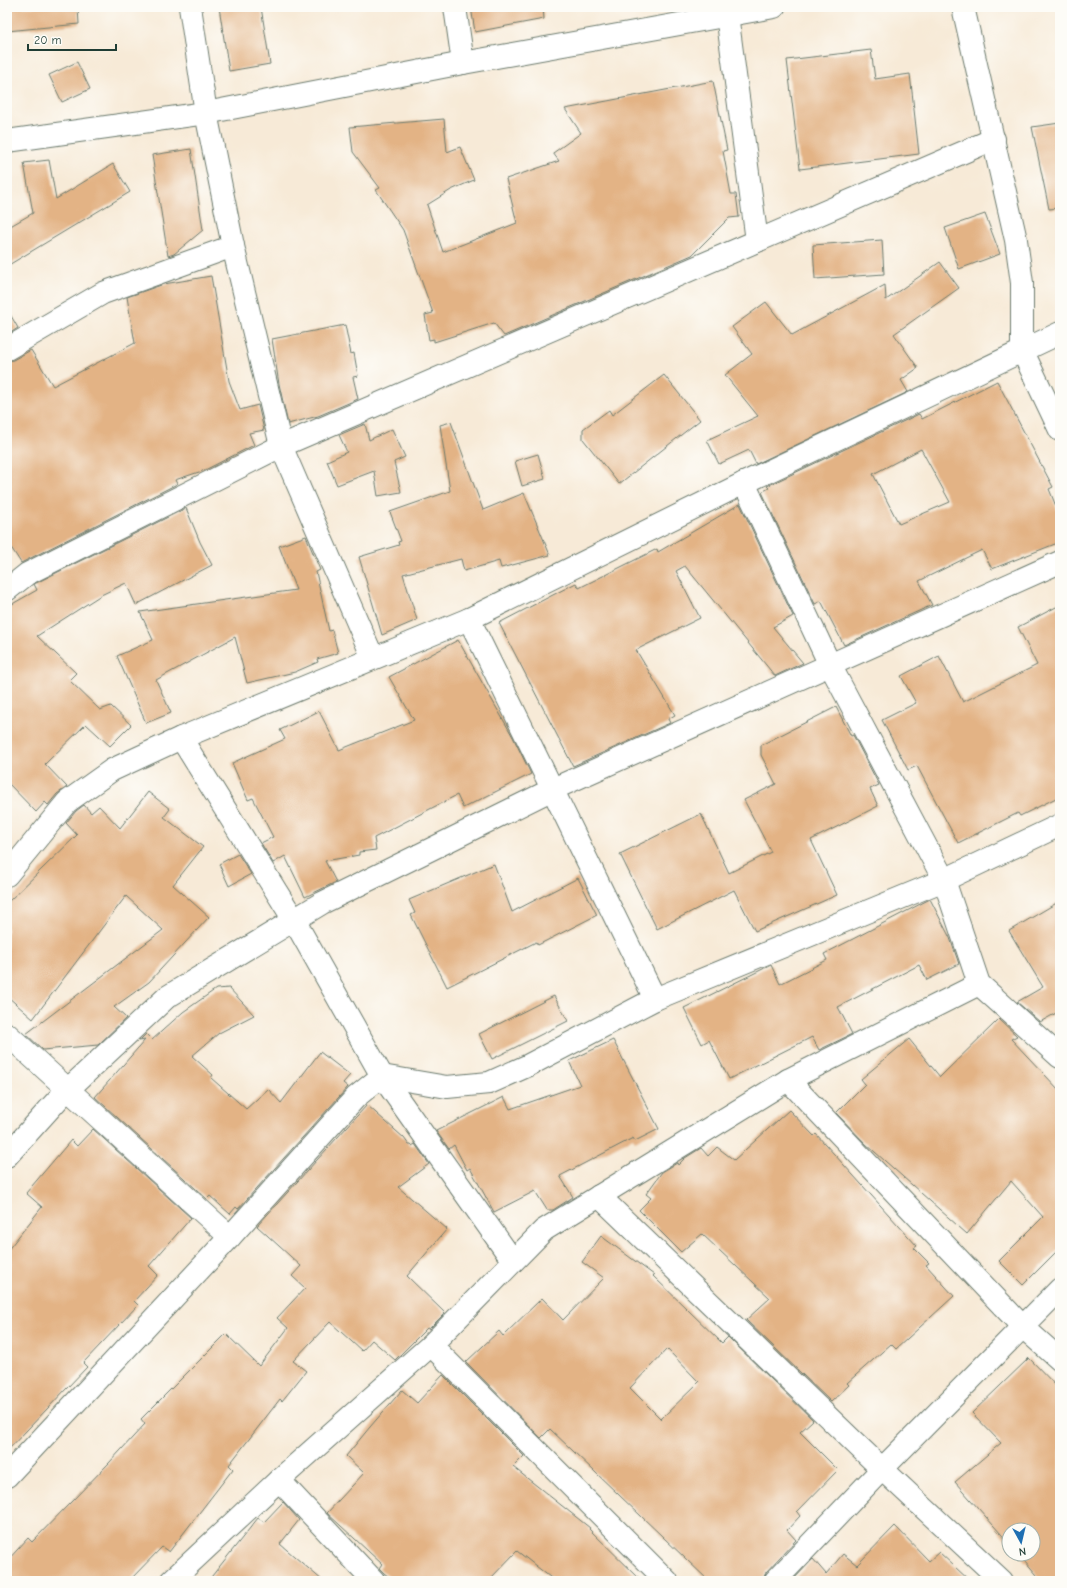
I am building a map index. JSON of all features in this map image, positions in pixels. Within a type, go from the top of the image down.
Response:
[{"type":"street","points":[[190,7],[206,114],[233,246],[281,446],[373,658]]},
{"type":"street","points":[[455,7],[463,63]]},
{"type":"street","points":[[7,141],[206,114],[726,12],[774,7]]},
{"type":"street","points":[[963,7],[1016,240],[1022,283],[1022,350],[1060,430]]},
{"type":"street","points":[[726,12],[757,241]]},
{"type":"street","points":[[7,590],[27,574],[281,446],[994,139]]},
{"type":"street","points":[[7,350],[103,293],[233,246]]},
{"type":"street","points":[[7,875],[67,802],[112,770],[181,738],[469,619],[744,483],[1060,333]]},
{"type":"street","points":[[744,483],[830,665],[944,880],[979,984],[1060,1057]]},
{"type":"street","points":[[7,1156],[68,1089],[167,997],[322,904],[553,789],[1060,562]]},
{"type":"street","points":[[469,619],[655,999]]},
{"type":"street","points":[[181,738],[294,920],[382,1076],[513,1261]]},
{"type":"street","points":[[7,1476],[230,1237],[356,1097],[382,1076],[446,1087],[489,1083],[527,1066],[655,999],[944,880],[1060,825]]},
{"type":"street","points":[[171,1581],[279,1480],[431,1345],[544,1230],[788,1080],[979,984]]},
{"type":"street","points":[[7,1034],[230,1237]]},
{"type":"street","points":[[788,1080],[1024,1327],[1060,1360]]},
{"type":"street","points":[[599,1196],[882,1469],[1002,1581]]},
{"type":"street","points":[[775,1581],[882,1469],[1060,1289]]},
{"type":"street","points":[[431,1345],[667,1581]]},
{"type":"street","points":[[279,1480],[374,1581]]},
{"type":"building","points":[[7,7],[78,7],[79,24],[7,31]]},
{"type":"building","points":[[219,7],[261,7],[270,64],[229,71]]},
{"type":"building","points":[[471,7],[543,7],[544,19],[475,32]]},
{"type":"building","points":[[871,50],[875,79],[910,74],[919,154],[800,169],[787,60]]},
{"type":"building","points":[[77,62],[90,89],[62,102],[49,75]]},
{"type":"building","points":[[713,81],[727,150],[723,151],[731,194],[736,194],[739,217],[729,218],[692,255],[504,336],[494,323],[434,342],[434,339],[429,340],[425,315],[433,313],[403,230],[376,190],[380,188],[353,152],[350,127],[444,119],[447,152],[460,147],[474,180],[451,190],[427,205],[443,252],[517,223],[506,179],[559,161],[553,153],[581,133],[565,109]]},
{"type":"building","points":[[1060,123],[1060,208],[1049,209],[1032,127]]},
{"type":"building","points":[[191,149],[203,230],[174,254],[168,256],[152,155]]},
{"type":"building","points":[[49,160],[56,199],[113,164],[130,192],[7,266],[7,228],[33,213],[24,163]]},
{"type":"building","points":[[985,214],[1000,254],[959,269],[945,228]]},
{"type":"building","points":[[882,240],[884,274],[815,279],[813,245]]},
{"type":"building","points":[[940,262],[959,288],[894,334],[918,368],[901,380],[908,392],[756,464],[749,450],[719,464],[707,440],[758,416],[725,375],[752,354],[732,327],[766,302],[792,335],[885,285],[886,300]]},
{"type":"building","points":[[211,276],[229,381],[240,410],[258,405],[264,430],[249,433],[254,445],[205,470],[175,480],[177,484],[21,563],[7,541],[7,361],[13,360],[31,350],[53,386],[135,343],[127,297],[164,284]]},
{"type":"building","points":[[7,309],[18,328],[7,335]]},
{"type":"building","points":[[345,325],[351,354],[354,353],[358,376],[353,377],[358,399],[318,416],[288,424],[279,384],[272,339]]},
{"type":"building","points":[[664,375],[700,420],[619,484],[583,439],[583,429],[609,410],[612,415]]},
{"type":"building","points":[[997,381],[1053,487],[1049,489],[1060,516],[1060,542],[992,569],[982,550],[919,581],[932,605],[844,645],[821,601],[815,604],[762,492],[769,488],[767,486],[919,414],[922,419]],"holes":[[[921,449],[950,502],[899,524],[873,474]]]},
{"type":"building","points":[[451,422],[483,510],[524,493],[550,555],[501,568],[499,561],[464,571],[461,559],[403,574],[417,620],[382,635],[359,557],[399,545],[398,542],[401,541],[390,512],[450,491],[440,425]]},
{"type":"building","points":[[365,424],[369,440],[392,429],[405,457],[394,462],[401,492],[378,496],[374,471],[337,485],[327,461],[347,452],[339,435]]},
{"type":"building","points":[[538,454],[545,479],[522,486],[515,461]]},
{"type":"building","points":[[740,504],[793,616],[773,627],[803,663],[775,676],[685,566],[676,571],[700,618],[636,650],[675,715],[668,719],[670,723],[573,766],[499,623],[576,583],[579,588],[657,549],[658,552]]},
{"type":"building","points":[[186,508],[200,542],[212,565],[136,605],[126,583],[101,595],[37,636],[76,673],[69,680],[100,710],[111,706],[131,725],[110,746],[86,724],[45,764],[67,787],[57,794],[48,805],[45,802],[36,812],[7,782],[7,607],[37,590],[34,584]]},
{"type":"building","points":[[306,536],[320,570],[316,572],[329,631],[332,630],[338,653],[317,659],[318,662],[295,672],[247,683],[235,637],[156,680],[171,713],[146,723],[117,656],[153,640],[140,612],[296,590],[279,546]]},
{"type":"building","points":[[1060,605],[1060,796],[1020,816],[1018,813],[958,843],[917,766],[908,770],[882,720],[916,703],[901,676],[939,656],[963,702],[1037,665],[1018,627]]},
{"type":"building","points":[[458,640],[513,737],[531,774],[463,808],[457,795],[374,838],[376,850],[359,852],[359,855],[325,861],[336,882],[305,897],[285,856],[273,863],[261,843],[273,837],[253,798],[248,800],[232,763],[285,739],[280,730],[319,711],[339,750],[414,720],[389,677]]},
{"type":"building","points":[[836,707],[851,736],[853,735],[879,785],[870,789],[878,806],[811,840],[837,895],[755,931],[734,890],[657,929],[620,854],[701,814],[729,873],[771,852],[744,800],[776,784],[761,755],[761,745]]},
{"type":"building","points":[[148,792],[170,809],[164,817],[203,847],[173,885],[209,917],[149,982],[114,1007],[126,1018],[98,1045],[43,1050],[26,1034],[163,930],[126,896],[33,1019],[7,996],[7,903],[77,835],[66,823],[76,811],[84,805],[91,813],[99,806],[120,828]]},
{"type":"building","points":[[238,854],[251,874],[229,886],[219,864]]},
{"type":"building","points":[[494,864],[512,912],[578,878],[597,915],[538,945],[536,942],[447,987],[411,915],[415,913],[409,900]]},
{"type":"building","points":[[930,899],[950,938],[959,964],[927,980],[919,965],[838,1007],[852,1034],[819,1050],[812,1037],[729,1079],[709,1040],[702,1044],[684,1008],[771,965],[780,984],[827,960],[824,954]]},
{"type":"building","points":[[1060,901],[1060,1014],[1058,1012],[1040,1022],[1017,1002],[1043,987],[1009,931]]},
{"type":"building","points":[[229,988],[254,1015],[219,1033],[192,1056],[213,1075],[211,1078],[246,1109],[268,1089],[281,1103],[320,1052],[350,1075],[343,1083],[348,1087],[238,1209],[236,1207],[230,1214],[210,1196],[207,1199],[95,1097],[145,1040],[139,1041],[146,1034],[152,1040],[183,1012],[216,989]]},
{"type":"building","points":[[554,996],[568,1021],[492,1059],[479,1034]]},
{"type":"building","points":[[999,1019],[1017,1036],[1011,1039],[1060,1091],[1060,1248],[1023,1285],[999,1261],[1043,1217],[1011,1181],[967,1234],[866,1144],[836,1113],[865,1084],[861,1079],[909,1039],[940,1077]]},
{"type":"building","points":[[613,1040],[659,1129],[635,1141],[633,1138],[560,1176],[573,1197],[553,1210],[547,1210],[535,1191],[494,1212],[470,1168],[467,1170],[454,1145],[449,1149],[436,1131],[504,1097],[510,1109],[580,1085],[569,1061]]},
{"type":"building","points":[[367,1105],[404,1138],[409,1145],[412,1146],[415,1144],[429,1164],[398,1187],[447,1229],[407,1276],[445,1313],[429,1329],[427,1328],[395,1360],[372,1340],[362,1351],[330,1322],[293,1361],[306,1371],[282,1401],[280,1399],[229,1465],[233,1469],[169,1552],[162,1547],[129,1581],[7,1581],[7,1561],[28,1538],[32,1542],[109,1463],[145,1424],[141,1419],[226,1334],[259,1366],[288,1328],[277,1318],[305,1288],[292,1276],[301,1266],[257,1226]]},
{"type":"building","points":[[789,1110],[814,1136],[816,1134],[917,1246],[914,1248],[929,1263],[926,1265],[954,1296],[896,1349],[891,1344],[847,1383],[849,1385],[831,1402],[746,1320],[770,1298],[702,1234],[681,1252],[639,1210],[651,1198],[646,1194],[662,1172],[677,1163],[678,1165],[685,1158],[701,1148],[708,1156],[717,1147],[734,1160]]},
{"type":"building","points":[[93,1129],[191,1218],[149,1266],[158,1275],[134,1301],[138,1305],[83,1363],[87,1367],[7,1451],[7,1251],[42,1207],[26,1193],[71,1140],[77,1146]]},
{"type":"building","points":[[601,1236],[654,1275],[653,1276],[722,1343],[728,1337],[813,1420],[800,1432],[838,1470],[797,1512],[800,1516],[787,1530],[796,1540],[766,1572],[763,1581],[709,1581],[550,1429],[541,1438],[466,1362],[499,1331],[503,1336],[542,1298],[563,1320],[604,1278],[582,1262]],"holes":[[[667,1349],[699,1382],[661,1419],[630,1388]]]},
{"type":"building","points":[[1029,1358],[1060,1390],[1060,1581],[1042,1581],[1026,1562],[1041,1562],[1041,1522],[1001,1522],[1001,1534],[955,1482],[1001,1443],[972,1413]]},
{"type":"building","points":[[443,1375],[524,1456],[513,1467],[590,1528],[589,1529],[642,1581],[555,1581],[517,1551],[488,1581],[394,1581],[379,1568],[382,1564],[327,1513],[364,1473],[346,1456],[370,1427],[402,1390],[417,1403]]},
{"type":"building","points":[[283,1502],[299,1520],[280,1544],[323,1581],[208,1581],[258,1518],[264,1522]]},
{"type":"building","points":[[895,1526],[929,1561],[939,1552],[970,1581],[792,1581],[813,1559],[826,1574],[843,1554],[857,1565]]}]
